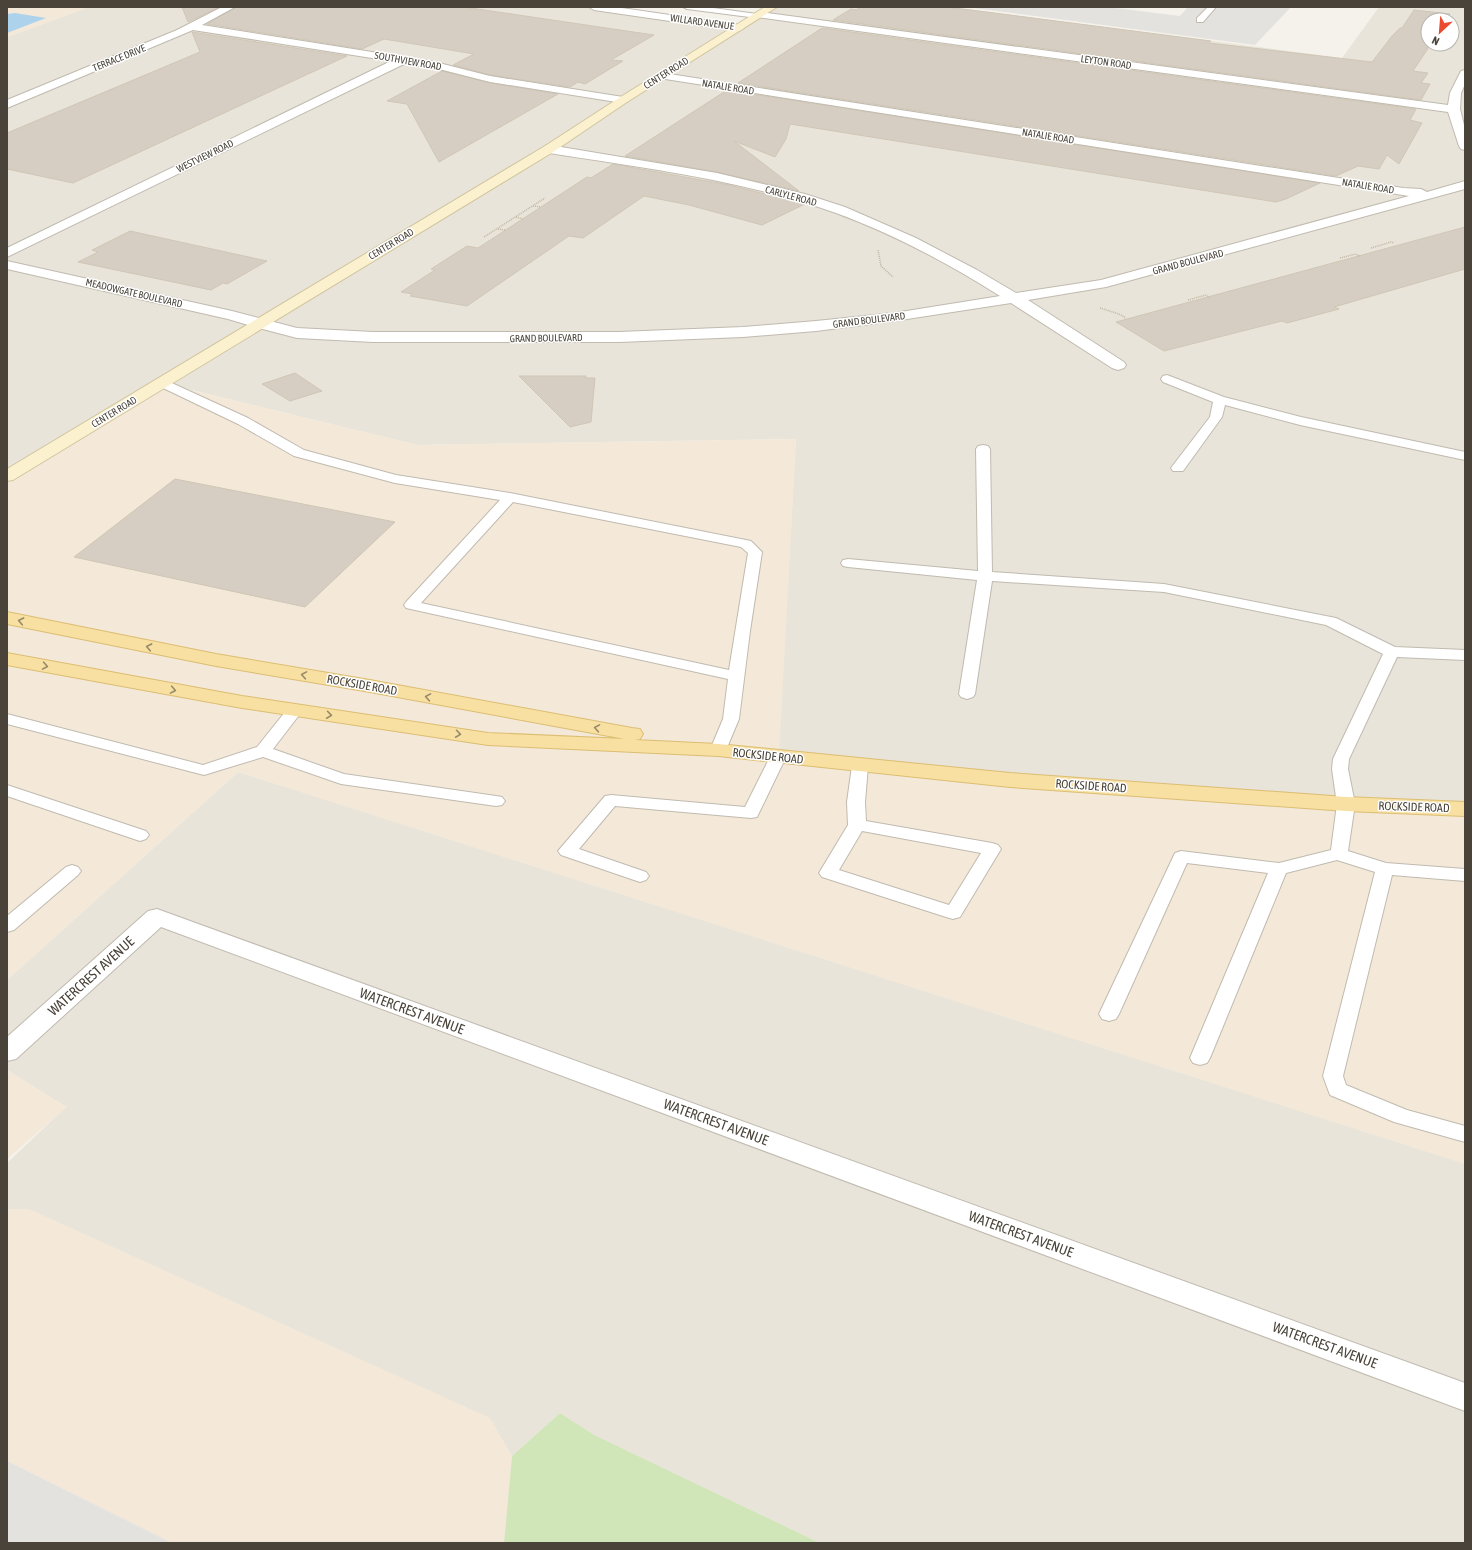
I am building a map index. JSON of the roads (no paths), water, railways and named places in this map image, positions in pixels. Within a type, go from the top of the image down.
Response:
[{"type":"main road","name":"CENTER ROAD","points":[[7,476],[549,149],[622,100],[663,76],[772,7]]},
{"type":"main road","name":"ROCKSIDE ROAD","points":[[7,618],[216,660],[370,686],[718,750],[860,766],[1010,780],[1346,804],[1465,809]]},
{"type":"main road","name":"ROCKSIDE ROAD","points":[[7,659],[242,702],[488,739],[718,750]]},
{"type":"street","name":"TERRACE DRIVE","points":[[7,104],[192,27],[230,7]]},
{"type":"street","name":"WILLARD AVENUE","points":[[594,7],[739,28]]},
{"type":"street","name":"LEYTON ROAD","points":[[759,15],[1453,109]]},
{"type":"street","name":"SOUTHVIEW ROAD","points":[[192,27],[435,65],[490,79],[622,100]]},
{"type":"street","name":"WESTVIEW ROAD","points":[[7,253],[403,60]]},
{"type":"street","points":[[1465,73],[1454,95],[1453,109],[1465,146]]},
{"type":"street","name":"NATALIE ROAD","points":[[663,76],[1403,192],[1434,194]]},
{"type":"street","name":"CARLYLE ROAD","points":[[549,149],[703,174],[789,194],[837,209],[880,225],[939,253],[1015,298],[1118,365]]},
{"type":"street","name":"GRAND BOULEVARD","points":[[260,324],[307,334],[373,337],[517,338],[619,337],[743,332],[816,326],[894,317],[1101,284],[1465,185]]},
{"type":"street","name":"MEADOWGATE BOULEVARD","points":[[7,265],[232,315],[260,324]]},
{"type":"street","name":"WATERCREST AVENUE","points":[[7,1052],[157,918],[1465,1397]]},
{"type":"lane","points":[[690,7],[759,15]]},
{"type":"lane","points":[[1200,20],[1212,7]]},
{"type":"lane","points":[[1167,379],[1220,400],[1300,421],[1464,453]]},
{"type":"lane","points":[[163,383],[243,421],[299,453],[395,479],[510,497],[746,544],[755,552],[742,632],[731,719],[718,750]]},
{"type":"lane","points":[[1178,468],[1216,417],[1220,400]]},
{"type":"lane","points":[[967,694],[984,576],[983,449]]},
{"type":"lane","points":[[510,497],[411,605],[737,676]]},
{"type":"lane","points":[[848,563],[984,576],[1164,588],[1330,621],[1392,652],[1465,656]]},
{"type":"lane","points":[[1338,854],[1341,848],[1346,804],[1340,769],[1341,759],[1392,652]]},
{"type":"lane","points":[[7,719],[204,770],[263,751],[295,710]]},
{"type":"lane","points":[[263,751],[341,779],[496,801]]},
{"type":"lane","points":[[640,876],[567,851],[611,800],[751,813],[778,757]]},
{"type":"lane","points":[[857,825],[992,849],[954,913],[828,873],[857,825],[856,802],[860,766]]},
{"type":"lane","points":[[7,790],[140,835]]},
{"type":"lane","points":[[1109,1014],[1181,857],[1279,869],[1338,854],[1385,868],[1465,875]]},
{"type":"lane","points":[[1385,868],[1333,1076],[1337,1090],[1401,1116],[1465,1134]]},
{"type":"lane","points":[[1200,1058],[1279,869]]},
{"type":"lane","points":[[7,926],[72,871]]},
{"type":"water","points":[[15,13],[46,18],[7,33],[7,14]]}]
